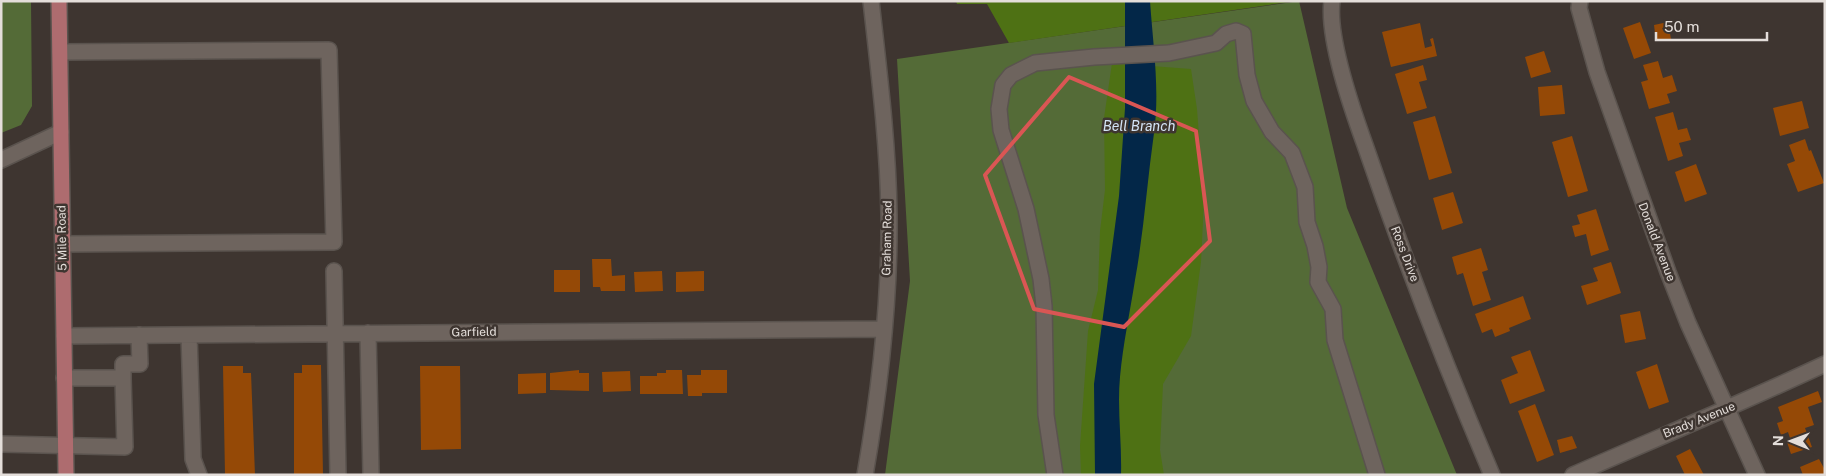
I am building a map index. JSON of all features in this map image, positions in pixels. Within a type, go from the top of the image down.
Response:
[{"type":"main road","name":"5 Mile Road","points":[[59,4],[66,475]]},
{"type":"street","name":"Graham Road","points":[[865,475],[884,329],[888,243],[888,189],[872,1]]},
{"type":"street","name":"Ross Drive","points":[[1332,1],[1333,28],[1339,60],[1354,113],[1376,177],[1451,375],[1492,475]]},
{"type":"street","name":"Donald Avenue","points":[[1580,1],[1579,8],[1587,42],[1640,196],[1688,323],[1757,475]]},
{"type":"street","points":[[1055,475],[1046,415],[1044,306],[1041,279],[1026,209],[1001,130],[999,109],[1003,85],[1010,75],[1023,67],[1036,63],[1116,56],[1169,54],[1216,44],[1226,34],[1236,31],[1243,34],[1247,75],[1254,101],[1272,132],[1292,153],[1305,187],[1307,222],[1315,246],[1319,267],[1318,282],[1333,309],[1335,340],[1377,475]]},
{"type":"street","points":[[60,52],[330,50],[334,242],[62,244]]},
{"type":"street","points":[[1,160],[61,132]]},
{"type":"street","points":[[334,271],[338,475]]},
{"type":"street","name":"Garfield","points":[[64,336],[884,329]]},
{"type":"street","points":[[368,333],[371,475]]},
{"type":"street","points":[[1,444],[125,447],[123,364],[140,364],[139,335]]},
{"type":"street","points":[[189,335],[193,459],[198,475]]},
{"type":"street","name":"Brady Avenue","points":[[1573,475],[1825,364]]},
{"type":"street","points":[[64,378],[123,378]]},
{"type":"highlighted area","points":[[1069,77],[1196,131],[1210,241],[1124,327],[1034,309],[985,175]]},
{"type":"green space","points":[[1,1],[31,1],[32,106],[21,125],[1,133]]},
{"type":"green space","points":[[956,1],[1295,1],[1009,43],[987,4],[957,4]]},
{"type":"green space","points":[[1299,1],[1347,208],[1457,475],[885,475],[910,281],[897,59]]},
{"type":"green space","points":[[1112,63],[1191,69],[1197,109],[1204,200],[1201,262],[1191,336],[1163,384],[1160,450],[1164,475],[1081,475],[1080,446],[1088,331],[1098,290],[1100,231],[1105,190],[1104,118]]},
{"type":"water","name":"Bell Branch","points":[[1125,1],[1150,1],[1155,67],[1156,117],[1141,243],[1120,377],[1121,475],[1095,475],[1094,384],[1119,196],[1125,108]]},
{"type":"building","points":[[1640,22],[1651,53],[1634,59],[1623,28]]},
{"type":"building","points":[[1668,22],[1671,39],[1656,41],[1654,25]]},
{"type":"building","points":[[1420,23],[1425,48],[1432,46],[1430,39],[1433,38],[1437,56],[1391,67],[1382,32]]},
{"type":"building","points":[[1544,51],[1551,72],[1531,78],[1525,57]]},
{"type":"building","points":[[1658,61],[1663,78],[1672,75],[1677,91],[1667,94],[1670,103],[1649,109],[1641,82],[1648,80],[1643,65]]},
{"type":"building","points":[[1423,65],[1427,80],[1419,82],[1427,108],[1407,114],[1395,74]]},
{"type":"building","points":[[1562,85],[1565,114],[1540,116],[1538,87]]},
{"type":"building","points":[[1802,101],[1809,128],[1780,136],[1773,108]]},
{"type":"building","points":[[1673,112],[1678,130],[1687,128],[1691,140],[1679,143],[1683,156],[1668,161],[1655,117]]},
{"type":"building","points":[[1435,116],[1452,173],[1429,180],[1413,122]]},
{"type":"building","points":[[1572,136],[1588,191],[1568,197],[1552,142]]},
{"type":"building","points":[[1805,139],[1824,183],[1798,192],[1787,164],[1795,161],[1789,145]]},
{"type":"building","points":[[1696,164],[1707,194],[1685,202],[1675,172]]},
{"type":"building","points":[[1453,192],[1463,223],[1442,230],[1433,198]]},
{"type":"building","points":[[1596,209],[1609,250],[1591,256],[1586,234],[1575,237],[1572,226],[1580,224],[1577,215]]},
{"type":"building","points":[[1481,248],[1488,270],[1482,272],[1491,300],[1473,306],[1463,273],[1457,275],[1452,257]]},
{"type":"building","points":[[592,259],[611,259],[612,276],[625,275],[625,291],[601,291],[600,287],[593,287]]},
{"type":"building","points":[[1611,262],[1621,293],[1587,305],[1581,286],[1598,281],[1593,268]]},
{"type":"building","points":[[554,270],[580,270],[580,292],[554,292]]},
{"type":"building","points":[[662,271],[663,291],[635,292],[634,272]]},
{"type":"building","points":[[704,271],[704,291],[676,292],[676,272]]},
{"type":"building","points":[[1523,296],[1531,319],[1509,328],[1510,331],[1495,337],[1492,329],[1482,333],[1475,314]]},
{"type":"building","points":[[1640,311],[1646,339],[1625,343],[1620,315]]},
{"type":"building","points":[[1530,350],[1545,391],[1510,404],[1501,380],[1518,373],[1511,357]]},
{"type":"building","points":[[1657,364],[1669,402],[1649,409],[1636,372]]},
{"type":"building","points":[[302,365],[321,365],[323,475],[294,475],[294,373],[302,373]]},
{"type":"building","points":[[223,366],[243,366],[243,373],[251,373],[255,475],[225,475]]},
{"type":"building","points":[[420,366],[460,366],[461,449],[421,450]]},
{"type":"building","points":[[579,370],[579,373],[589,373],[589,391],[550,390],[550,373]]},
{"type":"building","points":[[666,370],[682,370],[683,394],[640,394],[640,376],[657,376],[657,373],[666,373]]},
{"type":"building","points":[[701,370],[727,370],[727,393],[702,393],[702,396],[688,396],[687,375],[701,375]]},
{"type":"building","points":[[630,371],[631,391],[603,392],[602,372]]},
{"type":"building","points":[[546,373],[546,393],[518,394],[518,374]]},
{"type":"building","points":[[1818,391],[1822,402],[1808,407],[1814,425],[1805,428],[1812,447],[1791,454],[1787,442],[1791,441],[1788,432],[1781,435],[1777,423],[1783,421],[1778,407]]},
{"type":"building","points":[[1535,404],[1554,455],[1537,462],[1518,411]]},
{"type":"building","points":[[1572,436],[1577,448],[1560,453],[1557,440]]},
{"type":"building","points":[[1690,449],[1704,475],[1685,475],[1676,456]]},
{"type":"building","points":[[1819,459],[1825,470],[1825,475],[1803,475],[1800,467]]}]
